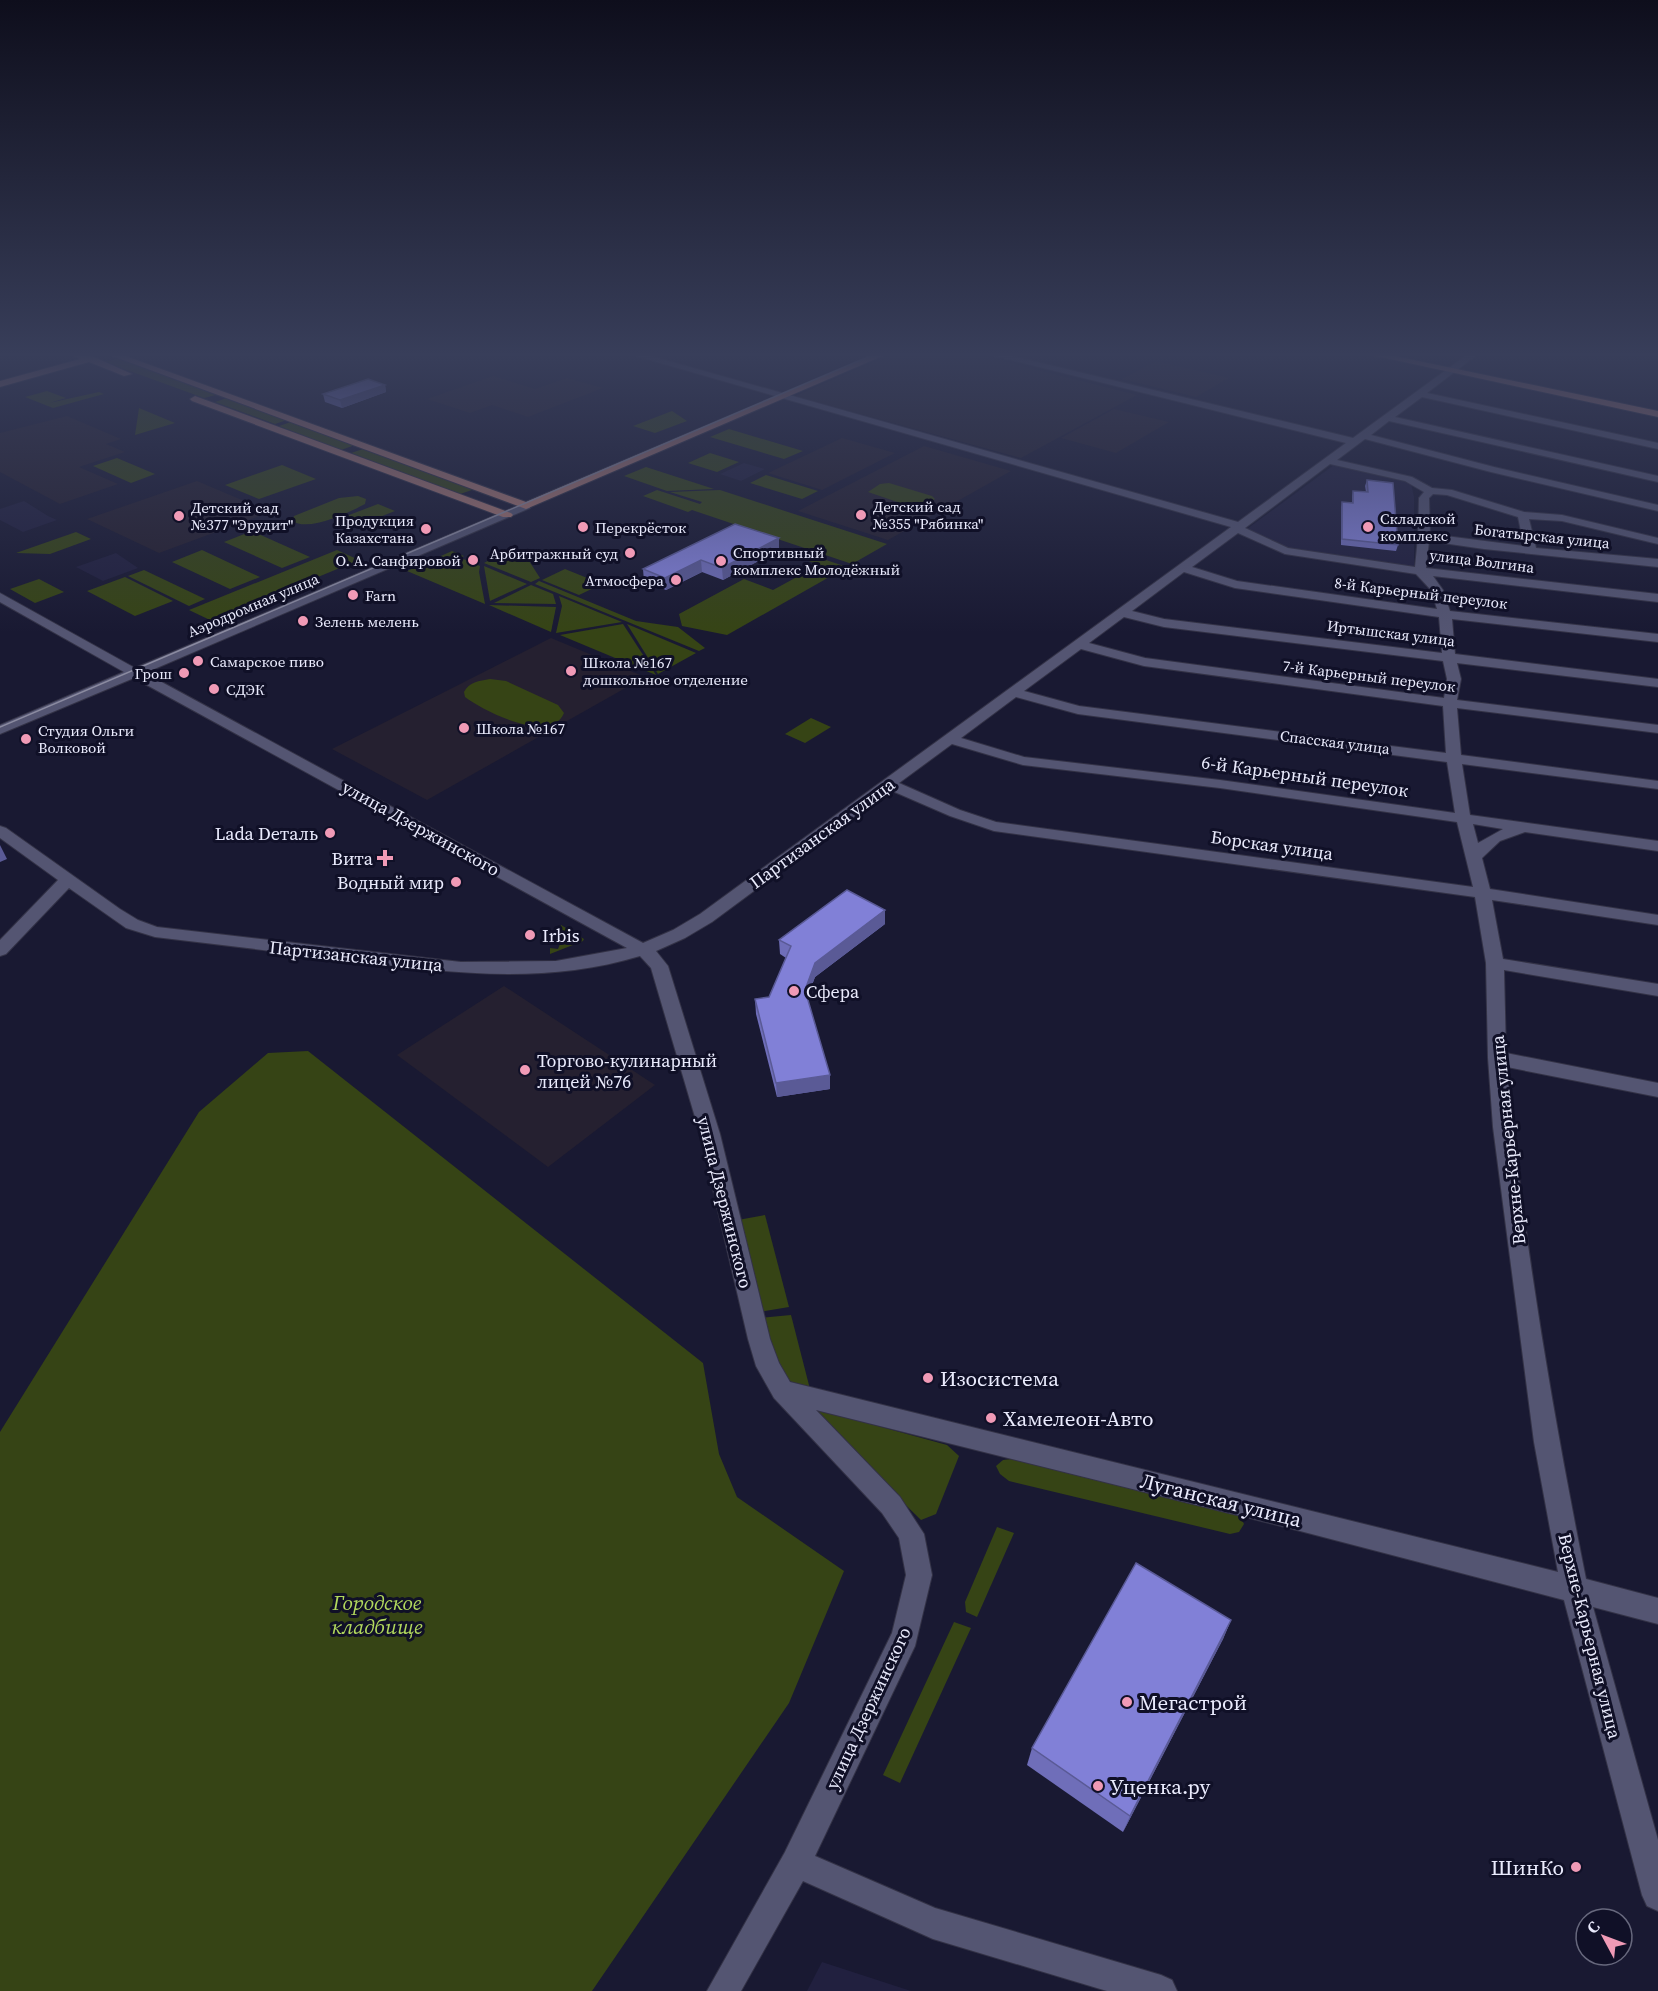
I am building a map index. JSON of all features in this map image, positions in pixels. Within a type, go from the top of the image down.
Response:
[{"type":"main road","points":[[324,447],[501,513]]},
{"type":"main road","points":[[363,447],[521,504]]},
{"type":"main road","name":"Аэродромная улица","points":[[521,504],[656,447]]},
{"type":"main road","points":[[457,496],[473,494],[477,491],[475,488]]},
{"type":"street","name":"улица Волгина","points":[[959,447],[1239,527],[1285,551],[1420,571],[1658,598]]},
{"type":"street","name":"Партизанская улица","points":[[0,831],[132,924],[155,932],[461,968],[511,970],[574,964],[641,949],[695,926],[1348,447]]},
{"type":"street","points":[[1399,447],[1455,458],[1491,469],[1658,508]]},
{"type":"street","points":[[1518,447],[1658,479]]},
{"type":"street","points":[[1329,461],[1408,479],[1430,491],[1448,492],[1523,515],[1562,518],[1658,541]]},
{"type":"street","points":[[1420,571],[1424,537],[1424,498],[1430,491]]},
{"type":"street","name":"Аэродромная улица","points":[[0,730],[131,670],[521,504]]},
{"type":"street","points":[[1523,515],[1531,550]]},
{"type":"street","name":"Богатырская улица","points":[[1424,537],[1658,563]]},
{"type":"street","name":"8-й Карьерный переулок","points":[[1183,568],[1235,584],[1445,614],[1658,638]]},
{"type":"street","name":"Верхне-Карьерная улица","points":[[1420,571],[1431,580],[1437,590],[1445,614],[1449,657],[1454,679],[1450,702],[1454,757],[1463,817],[1483,893],[1495,963],[1497,1058],[1503,1127],[1546,1442],[1574,1588],[1658,1895]]},
{"type":"street","name":"улица Дзержинского","points":[[0,597],[641,949],[655,959],[659,966],[710,1134],[759,1339],[768,1366],[782,1391],[891,1505],[911,1534],[919,1575],[905,1636],[796,1863],[723,1991]]},
{"type":"street","name":"Иртышская улица","points":[[1121,612],[1164,623],[1658,682]]},
{"type":"street","name":"7-й Карьерный переулок","points":[[1079,644],[1155,663],[1244,677],[1658,729]]},
{"type":"street","name":"Аэродромная улица","points":[[0,721],[131,670]]},
{"type":"street","name":"Спасская улица","points":[[1013,692],[1078,710],[1658,785]]},
{"type":"street","name":"6-й Карьерный переулок","points":[[949,739],[1023,761],[1220,784],[1658,846]]},
{"type":"street","name":"Борская улица","points":[[888,784],[955,813],[994,826],[1483,893],[1658,920]]},
{"type":"street","points":[[1474,858],[1479,849],[1495,837],[1527,826]]},
{"type":"street","points":[[2,945],[67,880]]},
{"type":"street","points":[[1495,963],[1658,990]]},
{"type":"street","points":[[1497,1058],[1658,1090]]},
{"type":"street","name":"Луганская улица","points":[[782,1391],[1574,1588],[1658,1611]]},
{"type":"street","points":[[796,1863],[933,1923],[1161,1991]]},
{"type":"shaded area","points":[[0,447],[113,447],[125,452],[79,467],[118,484],[60,504],[0,472]]},
{"type":"shaded area","points":[[823,447],[873,447],[895,453],[822,490],[768,473]]},
{"type":"shaded area","points":[[922,447],[1011,471],[888,540],[798,511]]},
{"type":"shaded area","points":[[981,447],[1041,447],[1021,458]]},
{"type":"shaded area","points":[[1094,447],[1126,447],[1116,453]]},
{"type":"shaded area","points":[[744,463],[765,469],[741,481],[720,474]]},
{"type":"shaded area","points":[[1334,465],[1411,483],[1414,497],[1414,568],[1287,549],[1247,529]]},
{"type":"shaded area","name":"Детский сад №377 \"Эрудит\"","points":[[197,481],[270,512],[159,553],[87,519]]},
{"type":"shaded area","points":[[24,501],[57,520],[23,532],[0,520],[0,509]]},
{"type":"shaded area","points":[[116,553],[138,568],[103,581],[76,567]]},
{"type":"shaded area","name":"Школа №167","points":[[551,638],[645,677],[427,800],[332,749]]},
{"type":"shaded area","name":"Торгово-кулинарный лицей №76","points":[[504,986],[655,1085],[548,1167],[397,1055]]},
{"type":"shaded area","points":[[822,1962],[911,1991],[807,1991]]},
{"type":"green space","points":[[333,447],[350,447],[341,450]]},
{"type":"green space","points":[[743,447],[789,447],[803,451],[784,459]]},
{"type":"green space","points":[[363,449],[472,490],[460,494],[351,453]]},
{"type":"green space","points":[[710,453],[739,462],[717,472],[688,463]]},
{"type":"green space","points":[[117,458],[155,474],[131,483],[93,466]]},
{"type":"green space","points":[[282,465],[316,479],[259,499],[225,485]]},
{"type":"green space","points":[[646,467],[714,489],[667,491],[624,476]]},
{"type":"green space","points":[[766,475],[818,491],[802,499],[750,483]]},
{"type":"green space","points":[[889,483],[932,496],[935,499],[924,506],[915,508],[868,492],[880,484]]},
{"type":"green space","points":[[657,490],[700,504],[702,502],[670,492],[720,490],[887,544],[852,564],[692,510],[688,512],[643,496]]},
{"type":"green space","points":[[358,496],[366,499],[365,504],[339,516],[318,523],[299,524],[292,521],[294,516],[339,498]]},
{"type":"green space","points":[[378,504],[395,511],[354,527],[336,520]]},
{"type":"green space","points":[[252,531],[310,557],[282,568],[224,542]]},
{"type":"green space","points":[[76,532],[91,539],[50,554],[16,553]]},
{"type":"green space","points":[[511,548],[524,553],[540,578],[531,582],[484,563]]},
{"type":"green space","points":[[202,550],[260,577],[230,589],[172,562]]},
{"type":"green space","points":[[337,550],[359,560],[212,621],[189,610]]},
{"type":"green space","points":[[452,551],[464,556],[461,558],[480,566],[485,604],[407,571]]},
{"type":"green space","points":[[799,551],[847,567],[727,635],[682,626],[679,614],[744,579],[773,590],[819,565],[791,554]]},
{"type":"green space","points":[[484,566],[527,584],[490,601]]},
{"type":"green space","points":[[565,569],[602,584],[579,595],[542,580]]},
{"type":"green space","points":[[144,570],[205,599],[189,606],[128,576]]},
{"type":"green space","points":[[125,577],[173,601],[135,616],[87,591]]},
{"type":"green space","points":[[39,579],[64,592],[35,603],[10,589]]},
{"type":"green space","points":[[539,581],[636,621],[678,627],[705,648],[699,651],[535,584]]},
{"type":"green space","points":[[531,585],[553,594],[556,604],[494,603]]},
{"type":"green space","points":[[559,596],[622,622],[556,633],[562,606]]},
{"type":"green space","points":[[489,605],[556,607],[551,632]]},
{"type":"green space","points":[[623,624],[656,675],[560,635]]},
{"type":"green space","points":[[627,624],[696,653],[658,674]]},
{"type":"green space","points":[[490,679],[506,681],[558,705],[564,713],[557,722],[546,726],[532,726],[501,717],[465,697],[464,692],[469,686],[475,682]]},
{"type":"green space","points":[[811,718],[831,727],[805,743],[785,734]]},
{"type":"green space","points":[[561,925],[584,939],[550,954],[550,948],[558,949],[564,934],[558,933]]},
{"type":"green space","name":"Городское кладбище","points":[[308,1051],[703,1363],[719,1454],[737,1497],[844,1571],[789,1703],[592,1991],[0,1991],[0,1432],[199,1112],[268,1053]]},
{"type":"green space","points":[[765,1215],[789,1307],[759,1312],[738,1220]]},
{"type":"green space","points":[[791,1315],[811,1393],[781,1379],[759,1318]]},
{"type":"green space","points":[[805,1406],[947,1445],[959,1456],[936,1514],[921,1520]]},
{"type":"green space","points":[[1012,1459],[1230,1510],[1240,1516],[1244,1524],[1239,1532],[1230,1534],[1009,1481],[1000,1474],[996,1466],[1003,1460]]},
{"type":"green space","points":[[997,1527],[1014,1533],[977,1617],[966,1612],[965,1602]]},
{"type":"green space","points":[[954,1622],[971,1628],[900,1783],[883,1775]]},
{"type":"building","name":"Складской комплекс","points":[[1367,480],[1393,483],[1398,545],[1342,539],[1342,502],[1353,503],[1353,491],[1368,492]]},
{"type":"building","points":[[735,524],[779,538],[722,568],[701,560],[665,578],[643,569]]},
{"type":"building","name":"Сфера","points":[[847,890],[885,910],[815,963],[805,990],[830,1075],[776,1083],[755,999],[769,997],[791,946],[779,940]]},
{"type":"building","name":"Мегастрой","points":[[1136,1563],[1231,1620],[1130,1816],[1032,1748]]},
{"type":"tram line","points":[[0,727],[657,447]]},
{"type":"place","name":"Детский сад №355 \"Рябинка\"","points":[[861,515]]},
{"type":"place","name":"Детский сад №377 \"Эрудит\"","points":[[179,516]]},
{"type":"place","name":"Перекрёсток","points":[[583,527]]},
{"type":"place","name":"Складской комплекс","points":[[1368,527]]},
{"type":"place","name":"Продукция Казахстана","points":[[426,529]]},
{"type":"place","name":"Арбитражный суд","points":[[630,553]]},
{"type":"place","name":"О. А. Санфировой","points":[[473,560]]},
{"type":"place","name":"Спортивный комплекс Молодёжный","points":[[721,561]]},
{"type":"place","name":"Атмосфера","points":[[676,580]]},
{"type":"place","name":"Farn","points":[[353,595]]},
{"type":"place","name":"Зелень мелень","points":[[303,621]]},
{"type":"place","name":"Самарское пиво","points":[[198,661]]},
{"type":"place","name":"Школа №167 дошкольное отделение","points":[[571,671]]},
{"type":"place","name":"Грош","points":[[184,673]]},
{"type":"place","name":"СДЭК","points":[[214,689]]},
{"type":"place","name":"Школа №167","points":[[464,728]]},
{"type":"place","name":"Студия Ольги Волковой","points":[[26,739]]},
{"type":"place","name":"Lada Dеталь","points":[[330,833]]},
{"type":"place","name":"Вита","points":[[385,858]]},
{"type":"place","name":"Водный мир","points":[[456,882]]},
{"type":"place","name":"Irbis","points":[[530,935]]},
{"type":"place","name":"Сфера","points":[[794,991]]},
{"type":"place","name":"Торгово-кулинарный лицей №76","points":[[525,1070]]},
{"type":"place","name":"Изосистема","points":[[928,1378]]},
{"type":"place","name":"Хамелеон-Авто","points":[[991,1418]]},
{"type":"place","name":"Мегастрой","points":[[1127,1702]]},
{"type":"place","name":"Уценка.ру","points":[[1098,1786]]},
{"type":"place","name":"ШинКо","points":[[1576,1867]]}]
